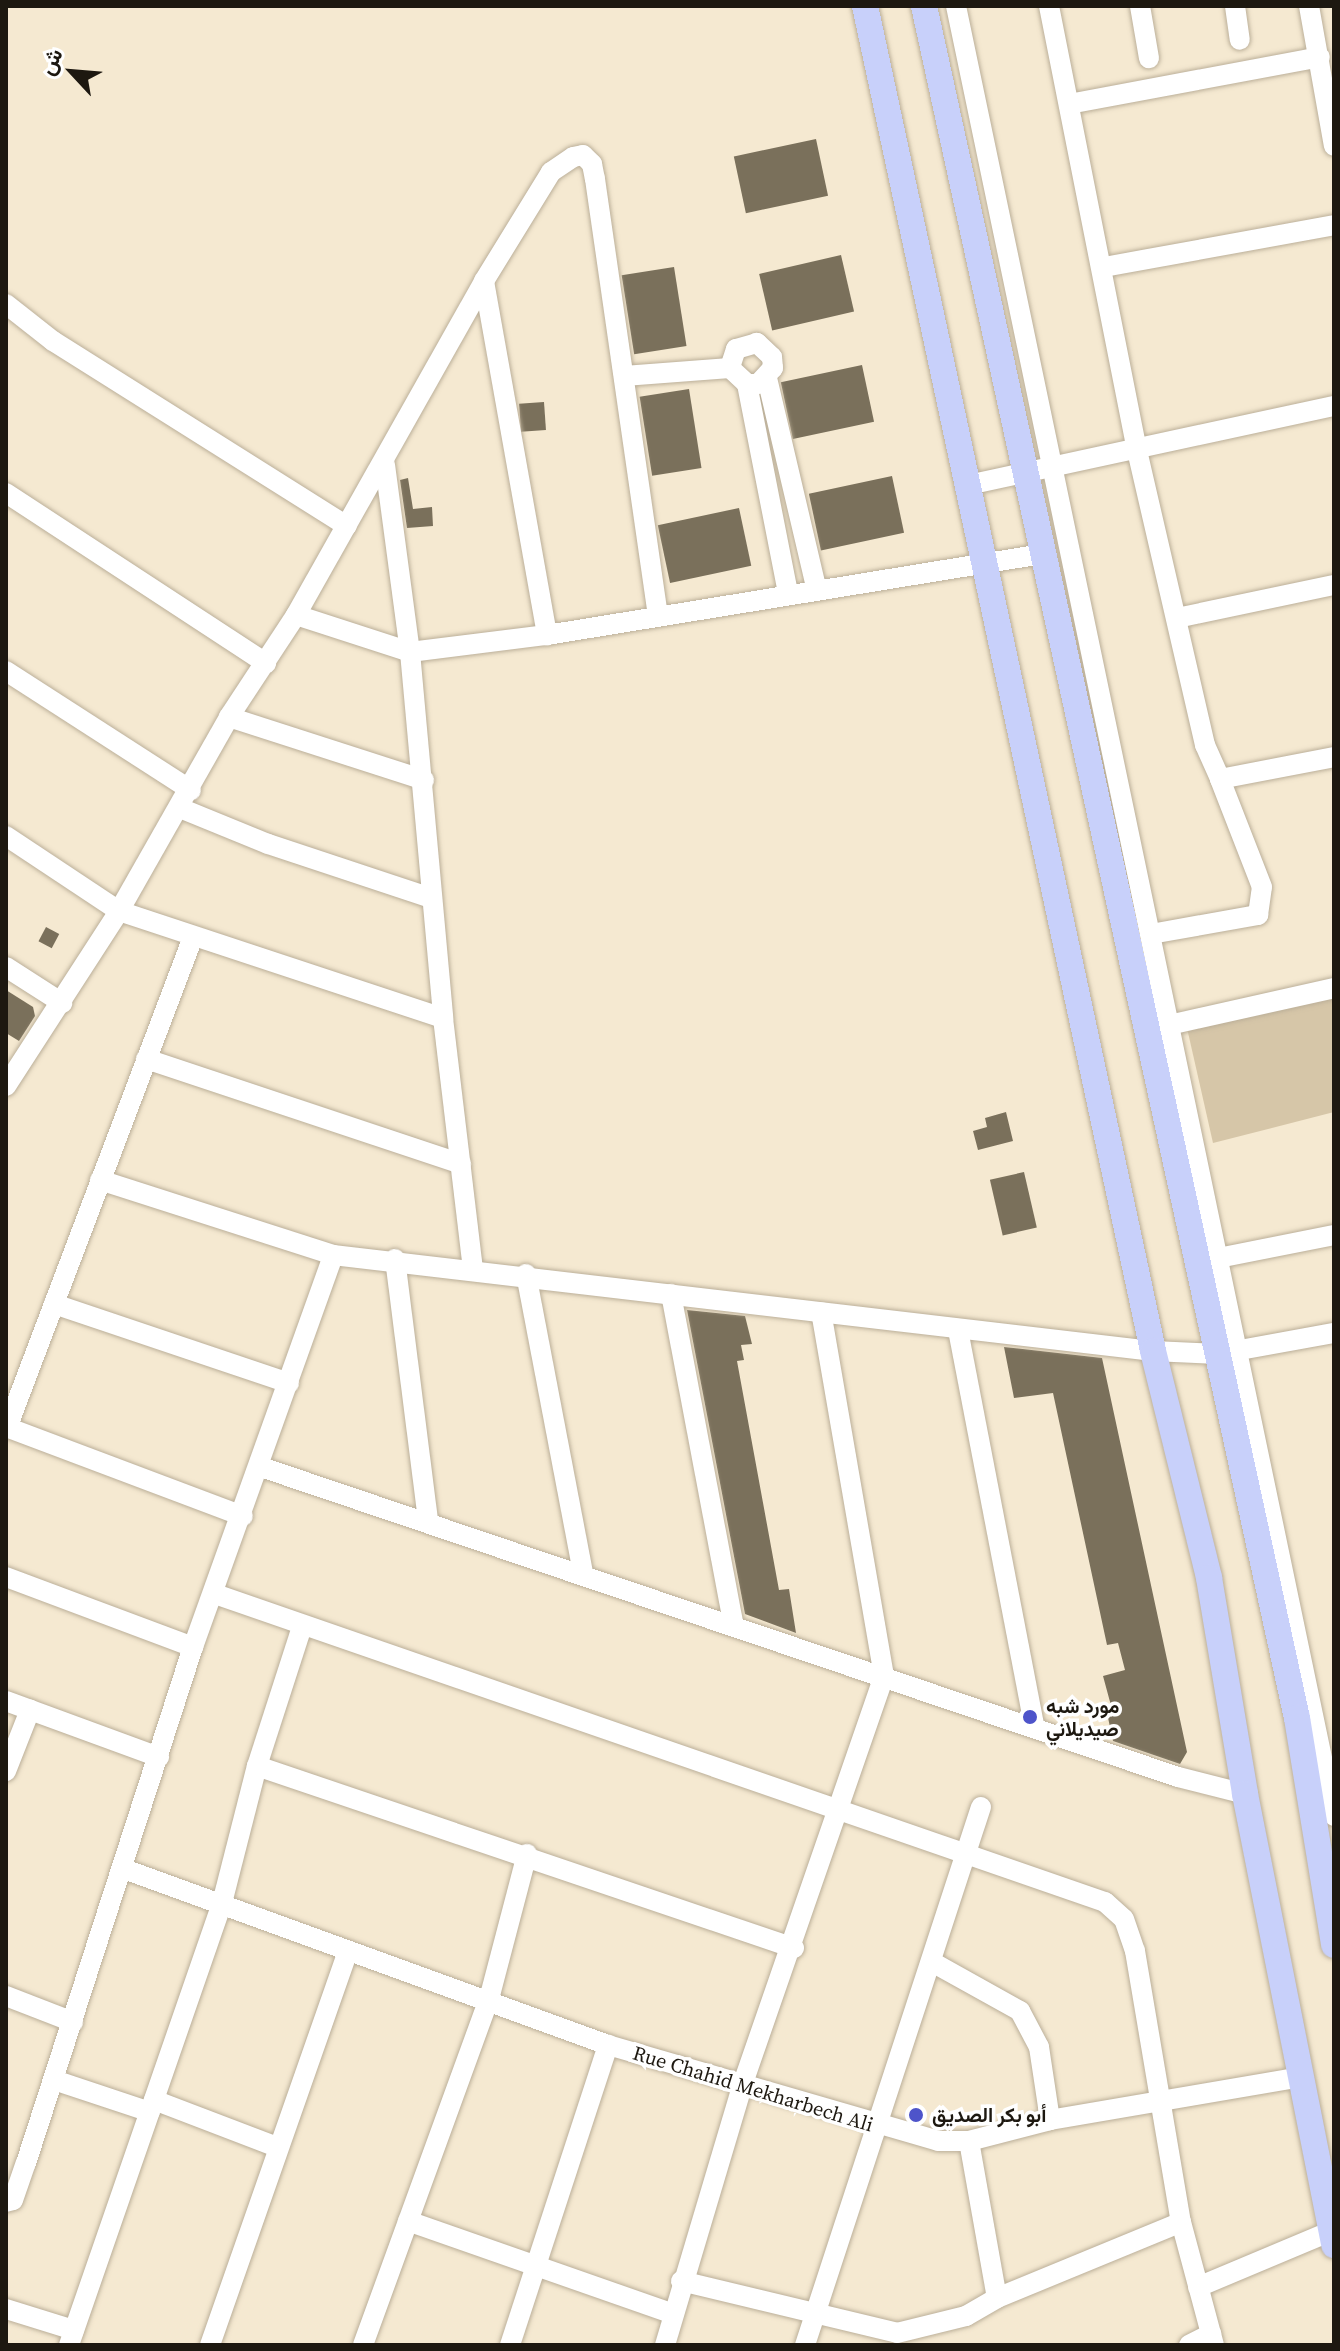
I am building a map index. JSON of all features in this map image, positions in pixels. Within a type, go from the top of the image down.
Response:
[{"type":"main road","points":[[865,6],[1153,1351],[1209,1578],[1245,1794],[1333,2238]]},
{"type":"main road","points":[[924,6],[1042,554],[1328,1803],[1334,1945]]},
{"type":"street","points":[[956,6],[1055,464],[1218,1258],[1226,1352]]},
{"type":"street","points":[[1049,6],[1104,267],[1136,446],[1205,745],[1262,887],[1258,915],[1151,934]]},
{"type":"street","points":[[1140,6],[1149,58]]},
{"type":"street","points":[[1235,6],[1240,40]]},
{"type":"street","points":[[1309,6],[1334,146]]},
{"type":"street","points":[[1069,104],[1320,57]]},
{"type":"street","points":[[6,1086],[119,911],[229,717],[296,615],[385,465],[484,281],[551,172],[583,155],[592,164],[595,179],[658,615]]},
{"type":"street","points":[[1104,267],[1334,225]]},
{"type":"street","points":[[484,281],[547,635]]},
{"type":"street","points":[[6,304],[53,341],[347,526]]},
{"type":"street","points":[[730,368],[736,349],[757,343],[772,357],[767,378],[816,587]]},
{"type":"street","points":[[624,376],[730,368],[747,384],[788,593]]},
{"type":"street","points":[[747,384],[767,378]]},
{"type":"street","points":[[968,485],[1136,446],[1334,406]]},
{"type":"street","points":[[385,465],[410,652],[424,780],[431,898],[443,1018],[473,1269]]},
{"type":"street","points":[[6,493],[266,663]]},
{"type":"street","points":[[296,615],[410,652],[547,635],[816,587],[987,566],[1042,554]]},
{"type":"street","points":[[1177,618],[1334,585]]},
{"type":"street","points":[[6,671],[185,799],[268,844],[431,898]]},
{"type":"street","points":[[229,717],[424,780]]},
{"type":"street","points":[[1220,779],[1334,757]]},
{"type":"street","points":[[6,836],[119,911],[443,1018]]},
{"type":"street","points":[[193,937],[7,1427],[243,1516]]},
{"type":"street","points":[[6,967],[62,1003]]},
{"type":"street","points":[[1169,1025],[1334,988]]},
{"type":"street","points":[[146,1059],[461,1164]]},
{"type":"street","points":[[100,1180],[333,1255],[526,1274],[958,1330],[1153,1351],[1226,1352],[1334,1333]]},
{"type":"street","points":[[1218,1258],[1334,1235]]},
{"type":"street","points":[[6,2202],[13,2200],[124,1869],[193,1647],[261,1467],[333,1255]]},
{"type":"street","points":[[395,1259],[428,1522]]},
{"type":"street","points":[[526,1274],[583,1573]]},
{"type":"street","points":[[671,1294],[734,1626]]},
{"type":"street","points":[[54,1304],[289,1383]]},
{"type":"street","points":[[665,2345],[671,2313],[742,2086],[794,1948],[837,1809],[884,1676],[821,1312]]},
{"type":"street","points":[[958,1330],[1035,1728]]},
{"type":"street","points":[[261,1467],[583,1573],[1178,1777],[1245,1794]]},
{"type":"street","points":[[6,1577],[193,1647]]},
{"type":"street","points":[[215,1594],[302,1627],[1093,1896],[1124,1919],[1135,1951],[1181,2222],[1213,2340],[1189,2345]]},
{"type":"street","points":[[6,2309],[72,2338],[222,1903],[257,1766],[302,1627]]},
{"type":"street","points":[[6,1701],[159,1757]]},
{"type":"street","points":[[6,1771],[30,1710]]},
{"type":"street","points":[[257,1766],[527,1854],[794,1948]]},
{"type":"street","points":[[805,2345],[981,1807]]},
{"type":"street","points":[[363,2345],[489,1999],[527,1854]]},
{"type":"street","name":"Rue Chahid Mekharbech Ali","points":[[124,1869],[489,1999],[608,2045],[938,2141],[969,2141],[1050,2120],[1302,2077]]},
{"type":"street","points":[[210,2345],[348,1951]]},
{"type":"street","points":[[932,1962],[1020,2011],[1039,2047],[1050,2120]]},
{"type":"street","points":[[6,1996],[73,2022]]},
{"type":"street","points":[[510,2345],[608,2045]]},
{"type":"street","points":[[54,2080],[152,2106],[277,2147]]},
{"type":"street","points":[[969,2141],[997,2298]]},
{"type":"street","points":[[408,2221],[671,2313]]},
{"type":"street","points":[[681,2281],[815,2317],[897,2333],[955,2320],[997,2298],[1181,2222]]},
{"type":"street","points":[[1198,2287],[1333,2238]]},
{"type":"shaded area","points":[[1334,997],[1334,1112],[1213,1143],[1187,1028]]},
{"type":"building","points":[[816,139],[828,196],[746,213],[734,156]]},
{"type":"building","points":[[841,255],[854,312],[772,330],[759,274]]},
{"type":"building","points":[[674,267],[687,346],[634,354],[622,275]]},
{"type":"building","points":[[862,365],[874,422],[793,439],[781,382]]},
{"type":"building","points":[[689,389],[702,468],[652,476],[640,397]]},
{"type":"building","points":[[544,402],[546,430],[521,432],[519,404]]},
{"type":"building","points":[[892,476],[904,533],[821,550],[809,494]]},
{"type":"building","points":[[408,478],[413,509],[432,507],[433,526],[407,528],[400,480]]},
{"type":"building","points":[[739,508],[751,566],[670,583],[658,525]]},
{"type":"building","points":[[46,927],[59,934],[52,948],[38,941]]},
{"type":"building","points":[[6,990],[33,1007],[35,1016],[19,1041],[6,1033]]},
{"type":"building","points":[[1006,1112],[1013,1141],[978,1150],[973,1131],[987,1127],[985,1118]]},
{"type":"building","points":[[1024,1172],[1037,1228],[1003,1235],[990,1180]]},
{"type":"building","points":[[687,1310],[745,1316],[752,1344],[741,1345],[744,1360],[737,1361],[779,1590],[789,1589],[796,1633],[745,1614]]},
{"type":"building","points":[[1004,1347],[1102,1358],[1187,1752],[1180,1764],[1113,1741],[1107,1713],[1113,1713],[1103,1676],[1125,1670],[1118,1643],[1107,1645],[1053,1393],[1014,1398]]},
{"type":"place","name":"مورد شبه صيديلاني","points":[[1030,1717]]},
{"type":"place","name":"أبو بكر الصديق","points":[[916,2115]]}]
